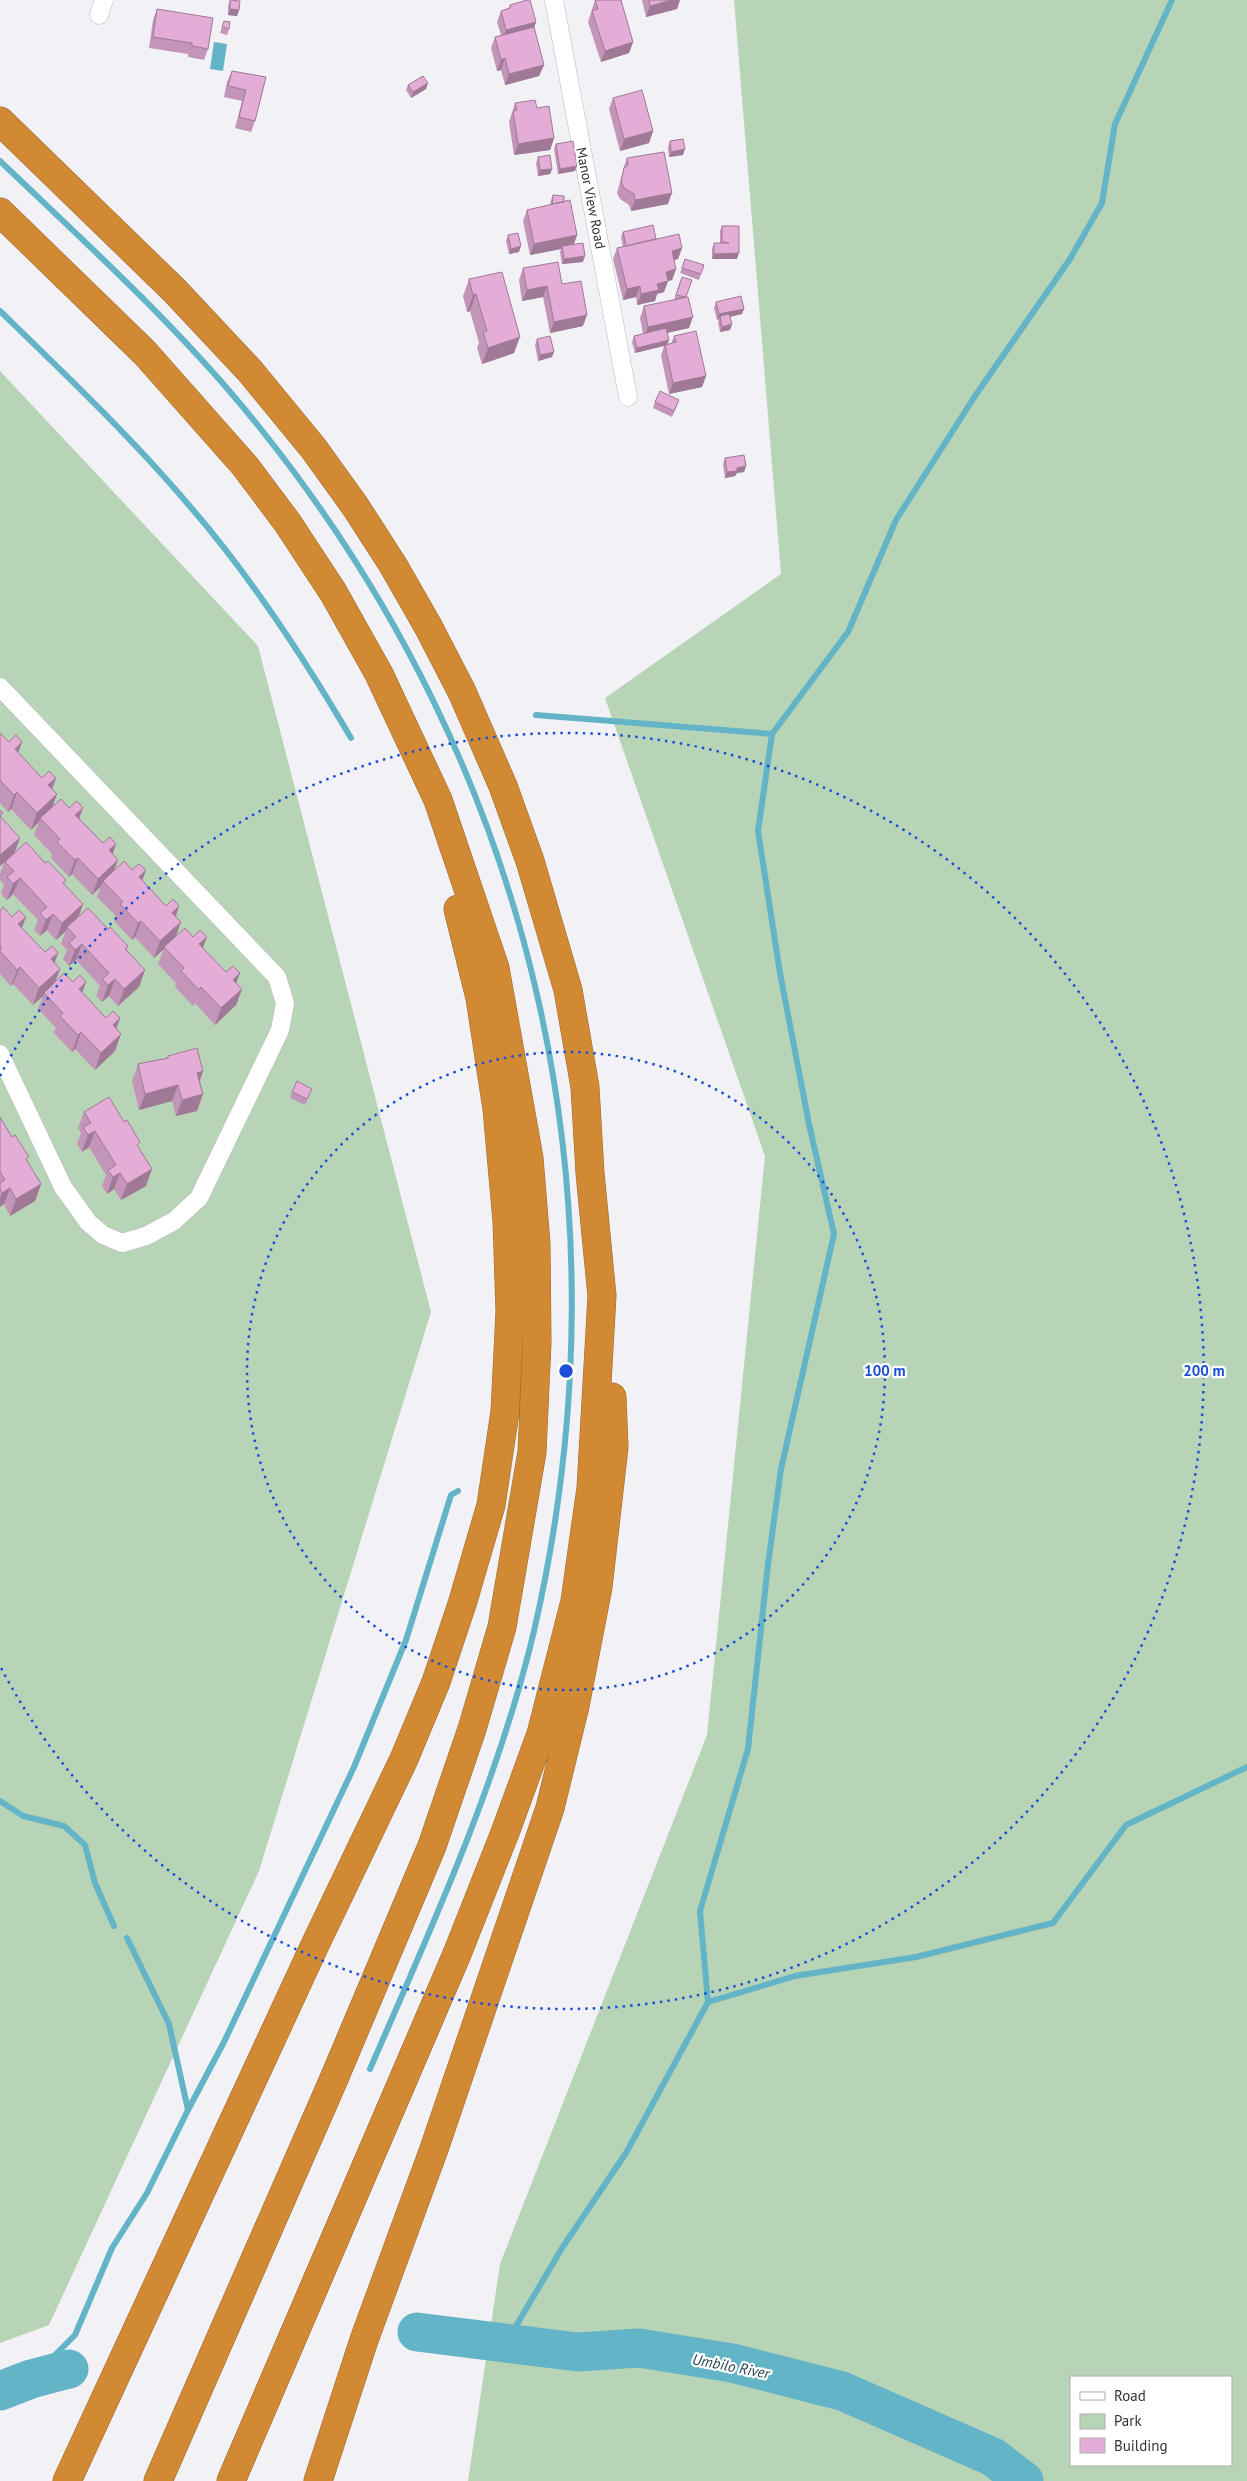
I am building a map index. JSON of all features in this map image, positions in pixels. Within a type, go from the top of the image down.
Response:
[{"type":"highway","points":[[0,121],[175,290],[250,371],[314,450],[355,506],[393,565],[430,628],[462,692],[503,786],[530,861],[568,990],[586,1088],[590,1173],[613,1405],[614,1447],[598,1587],[572,1715],[550,1808],[434,2149],[364,2340],[318,2481]]},
{"type":"highway","points":[[0,212],[145,353],[190,402],[250,473],[287,522],[333,592],[379,674],[438,800],[495,968],[529,1158],[536,1244],[537,1342],[532,1452],[502,1627],[472,1729],[432,1846],[333,2081],[158,2481]]},
{"type":"highway","points":[[67,2481],[314,1947],[404,1759],[436,1682],[463,1601],[491,1505],[505,1412],[510,1311],[507,1221],[497,1109],[480,998],[459,913],[438,800]]},
{"type":"highway","points":[[231,2481],[457,1954],[506,1830],[541,1734],[575,1601],[592,1488],[602,1296]]},
{"type":"street","name":"Manor View Road","points":[[554,0],[628,397]]},
{"type":"street","points":[[0,687],[277,977],[284,1003],[280,1030],[199,1198],[174,1221],[146,1236],[122,1243],[103,1235],[88,1222],[63,1186],[0,1054]]},
{"type":"green space","points":[[734,0],[1247,0],[1247,2481],[468,2481],[500,2264],[707,1735],[765,1156],[605,698],[781,574]]},
{"type":"green space","points":[[0,371],[258,646],[431,1312],[259,1871],[49,2325],[0,2343]]},
{"type":"water","points":[[214,42],[227,44],[223,71],[210,69]]},
{"type":"building","points":[[230,0],[240,1],[239,10],[230,9]]},
{"type":"building","points":[[530,0],[536,22],[506,30],[501,11],[510,8],[510,5]]},
{"type":"building","points":[[595,0],[621,0],[633,42],[605,51],[592,11],[598,9]]},
{"type":"building","points":[[649,0],[672,0],[650,6]]},
{"type":"building","points":[[157,9],[213,18],[208,49],[192,46],[192,43],[153,37]]},
{"type":"building","points":[[224,21],[230,22],[229,29],[222,27]]},
{"type":"building","points":[[534,27],[544,65],[509,74],[505,58],[501,60],[495,37]]},
{"type":"building","points":[[232,71],[266,77],[255,121],[239,117],[246,90],[228,86]]},
{"type":"building","points":[[423,76],[428,83],[413,92],[408,85]]},
{"type":"building","points":[[642,90],[653,131],[624,139],[613,98]]},
{"type":"building","points":[[535,100],[537,108],[549,106],[554,138],[518,144],[513,111],[517,110],[515,103]]},
{"type":"building","points":[[683,139],[685,149],[671,152],[670,141]]},
{"type":"building","points":[[573,141],[577,166],[560,169],[556,144]]},
{"type":"building","points":[[664,152],[672,193],[635,200],[634,194],[624,188],[621,181],[624,168],[628,165],[627,158]]},
{"type":"building","points":[[550,155],[552,169],[540,170],[538,157]]},
{"type":"building","points":[[553,195],[564,196],[564,202],[552,204]]},
{"type":"building","points":[[570,200],[577,235],[534,244],[527,210]]},
{"type":"building","points":[[653,225],[656,239],[626,246],[623,232]]},
{"type":"building","points":[[722,226],[739,226],[739,253],[714,254],[714,243],[729,243],[722,242]]},
{"type":"building","points":[[518,233],[521,246],[511,249],[508,235]]},
{"type":"building","points":[[679,234],[682,248],[672,251],[676,269],[666,272],[668,281],[657,284],[659,290],[641,294],[640,286],[627,289],[617,248]]},
{"type":"building","points":[[583,243],[585,256],[564,259],[562,246]]},
{"type":"building","points":[[685,259],[704,265],[701,274],[682,268]]},
{"type":"building","points":[[558,262],[562,284],[581,281],[587,315],[554,322],[547,286],[527,290],[523,268]]},
{"type":"building","points":[[502,272],[520,337],[488,348],[483,332],[487,331],[476,294],[473,295],[469,279]]},
{"type":"building","points":[[682,277],[692,280],[686,297],[676,295]]},
{"type":"building","points":[[741,296],[744,309],[719,314],[716,302]]},
{"type":"building","points":[[688,297],[693,317],[648,327],[644,306]]},
{"type":"building","points":[[729,314],[732,324],[722,327],[720,316]]},
{"type":"building","points":[[666,328],[669,340],[637,348],[634,336]]},
{"type":"building","points":[[696,331],[706,376],[673,383],[665,345],[676,342],[674,336]]},
{"type":"building","points":[[550,336],[554,352],[540,355],[537,339]]},
{"type":"building","points":[[660,391],[679,400],[674,411],[655,402]]},
{"type":"building","points":[[744,455],[746,466],[737,468],[737,471],[727,472],[725,458]]},
{"type":"building","points":[[0,733],[9,742],[16,735],[22,742],[15,749],[42,778],[49,771],[56,778],[48,785],[57,794],[37,813],[17,792],[14,795],[0,780]]},
{"type":"building","points":[[61,799],[69,808],[77,801],[83,808],[75,815],[103,843],[110,837],[116,844],[109,850],[118,860],[98,879],[78,858],[75,860],[57,842],[60,839],[40,818]]},
{"type":"building","points":[[0,816],[20,838],[0,855]]},
{"type":"building","points":[[26,842],[45,863],[48,861],[66,880],[63,883],[83,904],[62,923],[53,914],[46,920],[40,913],[47,907],[20,878],[13,884],[7,877],[14,871],[5,862]]},
{"type":"building","points":[[124,861],[132,870],[139,864],[146,870],[139,877],[166,906],[173,899],[179,906],[172,913],[181,922],[160,941],[141,921],[138,923],[120,904],[123,902],[103,881]]},
{"type":"building","points":[[3,907],[12,917],[19,910],[26,917],[18,924],[45,952],[52,946],[58,953],[51,959],[60,969],[39,988],[20,967],[17,970],[0,951],[2,948],[0,946],[0,911]]},
{"type":"building","points":[[88,908],[128,946],[125,949],[145,970],[124,989],[115,979],[108,985],[102,979],[109,973],[82,944],[75,950],[69,943],[76,937],[67,927]]},
{"type":"building","points":[[185,928],[193,937],[200,930],[207,937],[199,944],[226,972],[233,966],[240,973],[233,980],[242,989],[221,1008],[201,987],[199,990],[181,971],[184,968],[164,947]]},
{"type":"building","points":[[64,973],[73,982],[80,975],[86,982],[79,989],[106,1018],[113,1011],[120,1018],[113,1025],[121,1034],[101,1053],[81,1032],[78,1035],[60,1016],[63,1013],[44,993]]},
{"type":"building","points":[[197,1048],[203,1071],[197,1073],[203,1094],[182,1100],[178,1085],[145,1094],[138,1064],[168,1058],[168,1056]]},
{"type":"building","points":[[297,1081],[312,1089],[307,1099],[292,1092]]},
{"type":"building","points":[[109,1097],[124,1122],[127,1120],[140,1142],[137,1145],[152,1169],[127,1184],[120,1173],[113,1177],[108,1170],[116,1165],[95,1131],[88,1135],[83,1127],[91,1123],[84,1112]]},
{"type":"building","points":[[0,1117],[12,1137],[15,1135],[29,1157],[26,1159],[41,1184],[16,1199],[10,1188],[2,1193],[0,1189],[0,1183],[5,1180],[0,1172]]},
{"type":"waterway","points":[[506,2343],[562,2248],[626,2153],[708,2002],[700,1911],[748,1749],[768,1564],[781,1469],[834,1234],[809,1124],[780,973],[758,831],[772,734],[848,632],[896,520],[975,396],[1070,259],[1102,203],[1115,124],[1172,0]]},
{"type":"waterway","points":[[0,161],[101,257],[199,357],[260,428],[355,561],[433,701],[494,846],[538,997],[564,1152],[572,1310],[562,1470],[534,1631],[502,1743],[483,1799],[440,1908],[370,2069]]},
{"type":"waterway","points":[[0,311],[119,429],[210,530],[275,617],[351,738]]},
{"type":"waterway","points":[[536,715],[772,734]]},
{"type":"waterway","points":[[188,2110],[224,2042],[354,1767],[406,1640],[451,1495],[458,1491]]},
{"type":"waterway","points":[[708,2002],[795,1976],[916,1957],[1053,1923],[1126,1825],[1247,1767]]},
{"type":"waterway","points":[[0,1801],[23,1816],[64,1826],[85,1845],[95,1883],[114,1926]]},
{"type":"waterway","points":[[31,2379],[75,2335],[112,2248],[147,2193],[188,2110],[169,2024],[127,1938]]},
{"type":"waterway","name":"Umbilo River","points":[[417,2332],[578,2352],[639,2348],[732,2363],[842,2391],[993,2457],[1024,2481]]},
{"type":"waterway","name":"Umbilo River","points":[[0,2391],[31,2379],[69,2369]]}]
